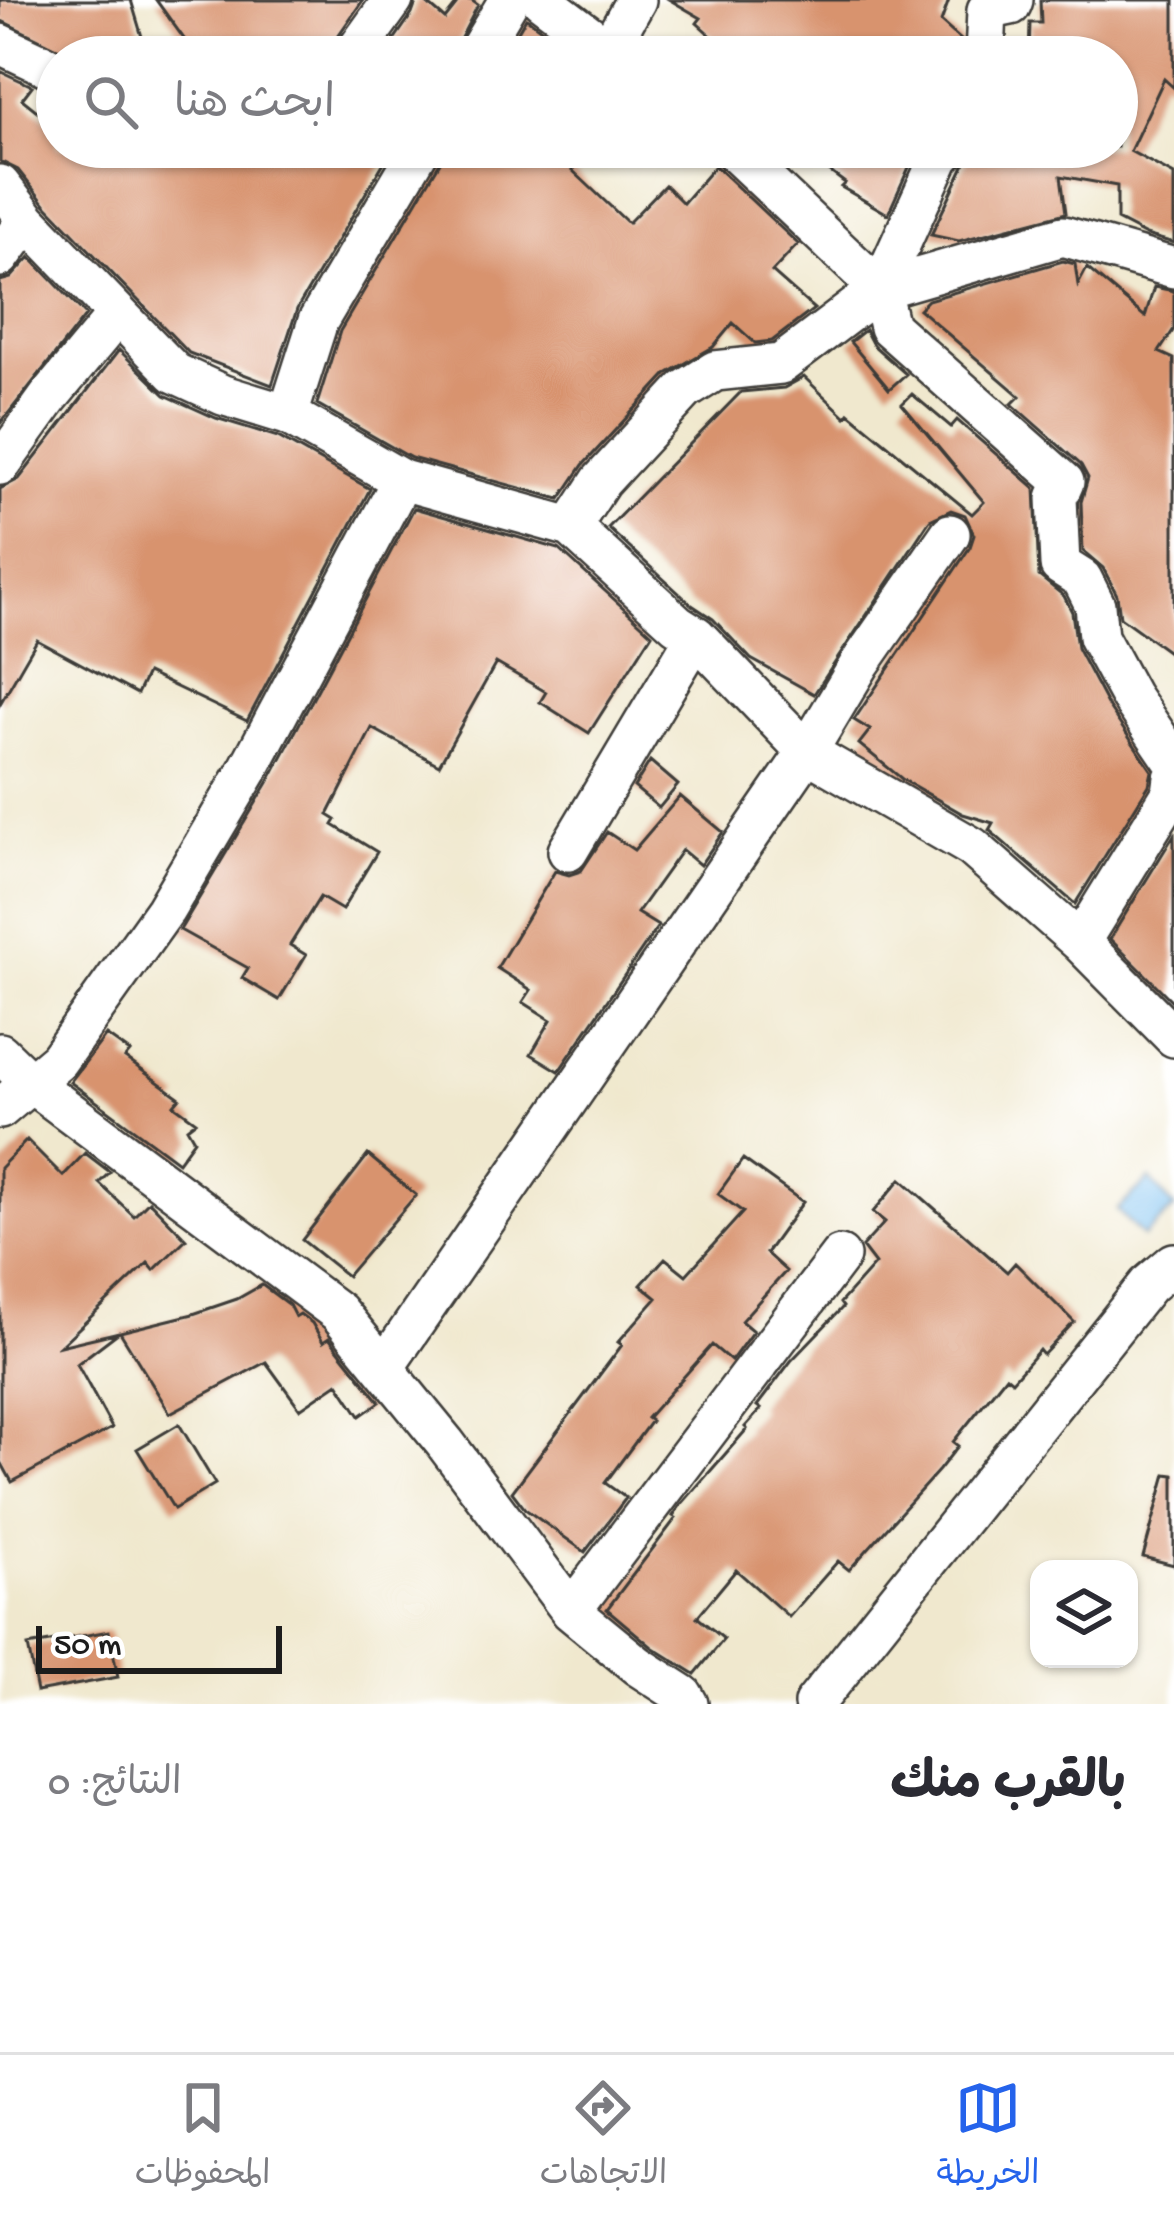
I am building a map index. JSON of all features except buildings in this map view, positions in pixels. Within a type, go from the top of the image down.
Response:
[{"type":"street","points":[[367,36],[393,0]]},
{"type":"street","points":[[488,36],[509,0]]},
{"type":"street","points":[[542,0],[590,36]]},
{"type":"street","points":[[620,36],[636,0]]},
{"type":"street","points":[[986,36],[987,10],[1012,0]]},
{"type":"street","points":[[0,44],[36,61]]},
{"type":"street","points":[[288,415],[318,321],[409,168]]},
{"type":"street","points":[[752,168],[880,290],[889,327],[1064,482],[1057,498],[1060,565],[1082,579],[1095,605],[1098,637],[1174,761]]},
{"type":"street","points":[[880,290],[934,168]]},
{"type":"street","points":[[0,185],[27,220],[175,374],[288,415],[403,480],[571,527],[696,636],[807,752],[972,847],[1080,942],[1174,1037]]},
{"type":"street","points":[[0,257],[27,220]]},
{"type":"street","points":[[571,527],[601,481],[685,390],[715,371],[781,364],[880,290],[1064,236],[1174,268]]},
{"type":"street","points":[[0,465],[118,314]]},
{"type":"street","points":[[0,1109],[58,1060],[165,910],[248,770],[403,480]]},
{"type":"street","points":[[385,1366],[807,752],[861,662],[950,534]]},
{"type":"street","points":[[568,851],[696,636]]},
{"type":"street","points":[[1080,942],[1172,794],[1174,778]]},
{"type":"street","points":[[0,1053],[31,1083],[338,1312],[385,1366],[571,1611],[638,1666],[683,1695],[688,1704]]},
{"type":"street","points":[[571,1611],[840,1256]]},
{"type":"street","points":[[814,1704],[1148,1285],[1174,1263]]},
{"type":"water","points":[[1150,1179],[1174,1208],[1143,1237],[1117,1210]]}]
